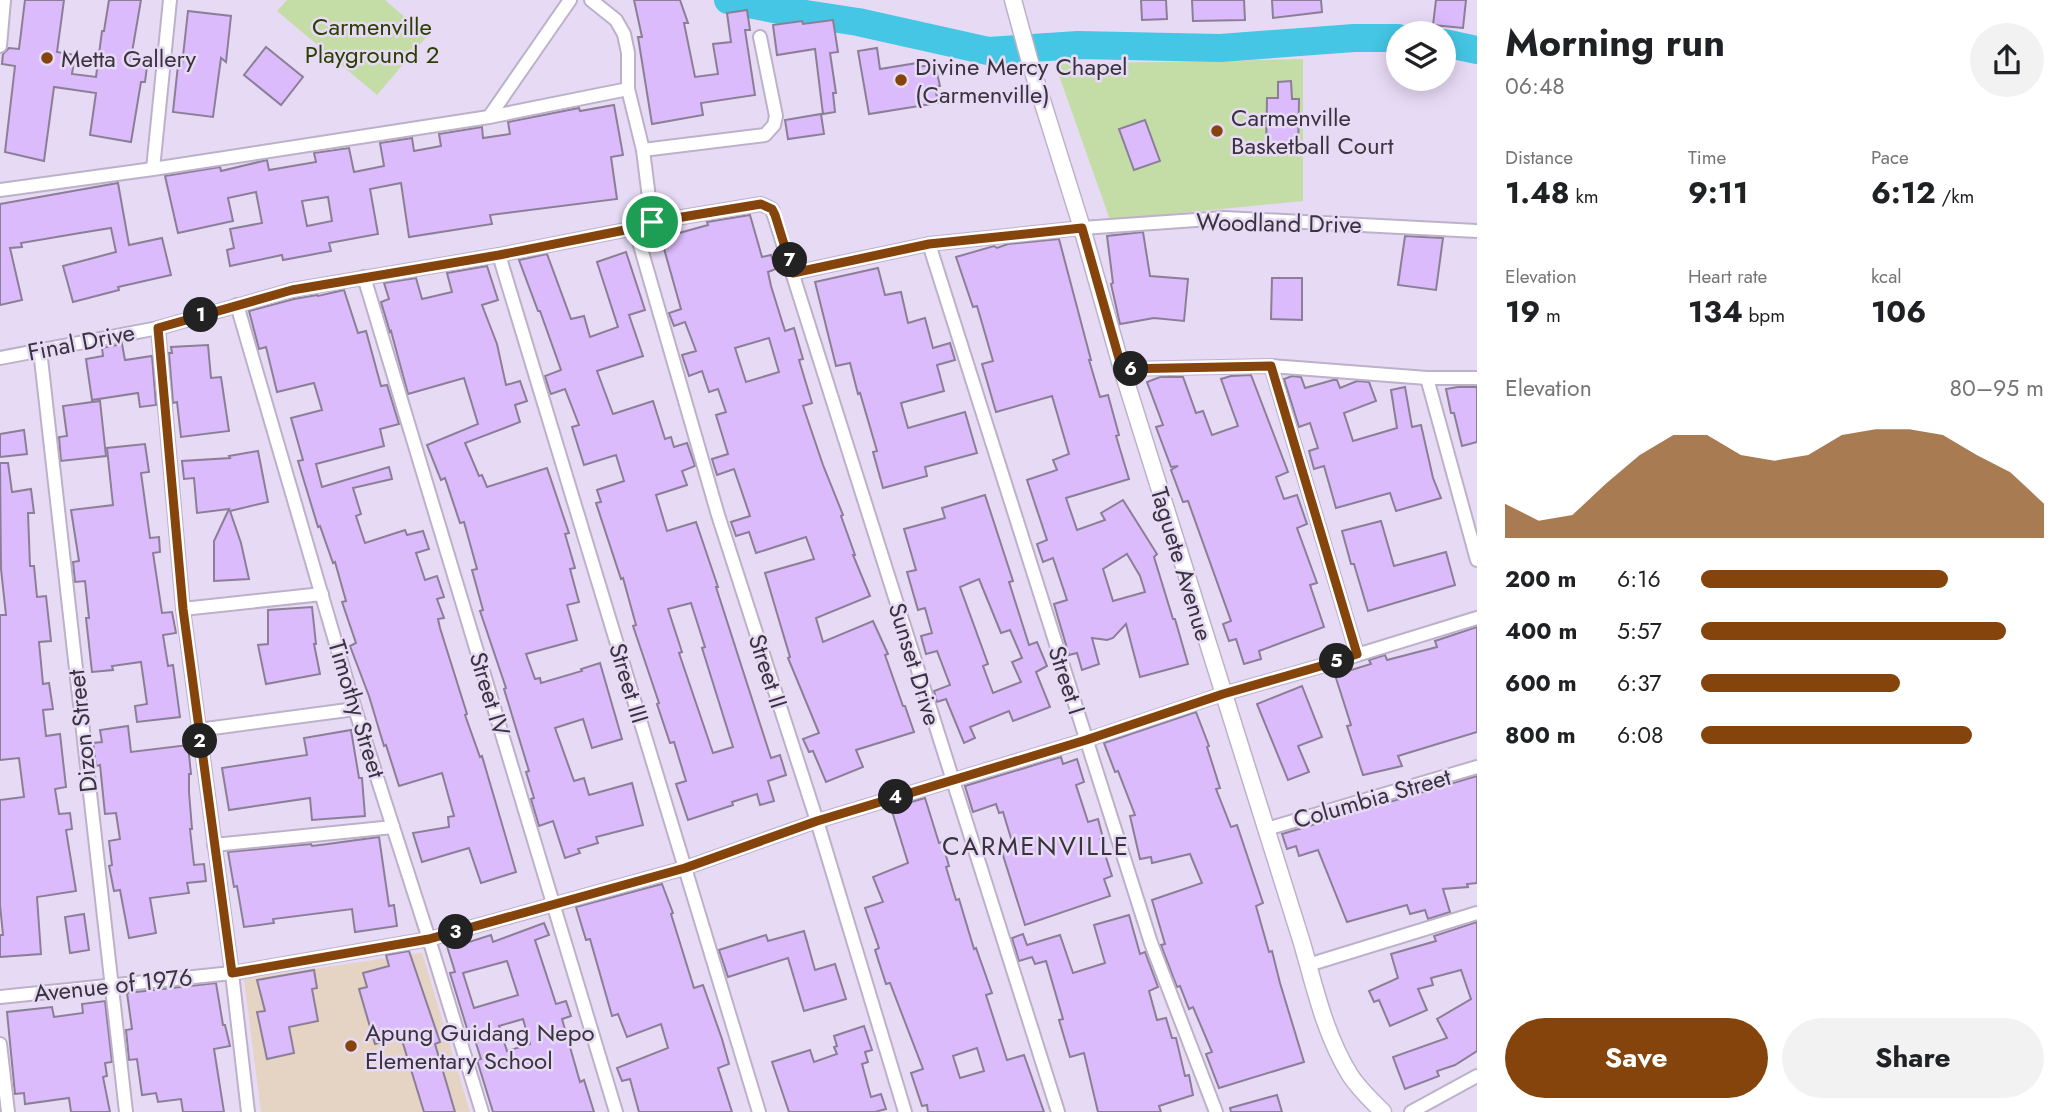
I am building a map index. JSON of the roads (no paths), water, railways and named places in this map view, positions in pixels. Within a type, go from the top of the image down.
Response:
[{"type":"street","points":[[0,46],[4,0]]},
{"type":"street","points":[[153,169],[170,0]]},
{"type":"street","points":[[489,117],[570,0]]},
{"type":"street","points":[[591,0],[616,20],[624,34],[628,53],[628,89],[643,150],[652,222]]},
{"type":"street","name":"Taguete Avenue","points":[[1013,0],[1122,369],[1324,1022],[1352,1077],[1383,1112]]},
{"type":"street","points":[[643,150],[765,135],[774,125],[776,116],[760,37]]},
{"type":"street","points":[[0,190],[489,117],[628,89]]},
{"type":"street","name":"Final Drive","points":[[0,358],[158,328],[292,290],[499,255],[635,228],[652,222],[761,204],[772,209],[775,215]]},
{"type":"street","name":"Sunset Drive","points":[[775,215],[1058,1112]]},
{"type":"street","name":"Woodland Drive","points":[[1082,228],[1224,218],[1477,231]]},
{"type":"street","name":"Street II","points":[[635,228],[718,515],[817,821],[905,1112]]},
{"type":"street","points":[[793,273],[929,244],[1082,228]]},
{"type":"street","name":"Street I","points":[[929,244],[1151,943],[1216,1112]]},
{"type":"street","name":"Street III","points":[[499,255],[759,1112]]},
{"type":"street","name":"Street IV","points":[[364,277],[616,1112]]},
{"type":"street","name":"Timothy Street","points":[[237,305],[355,709],[482,1112]]},
{"type":"street","points":[[158,328],[183,609],[248,1112]]},
{"type":"street","name":"Dizon Street","points":[[40,350],[126,1112]]},
{"type":"street","points":[[1271,366],[1357,654]]},
{"type":"street","points":[[1122,369],[1271,366],[1427,378],[1477,378]]},
{"type":"street","points":[[1427,378],[1477,560]]},
{"type":"street","points":[[183,609],[322,594]]},
{"type":"street","name":"Avenue of 1976","points":[[0,997],[232,973],[429,939],[685,868],[817,821],[1477,618]]},
{"type":"street","points":[[198,730],[355,709]]},
{"type":"street","name":"Columbia Street","points":[[1266,829],[1477,767]]},
{"type":"street","points":[[215,845],[393,827]]},
{"type":"street","points":[[1308,965],[1477,913]]},
{"type":"street","points":[[0,1044],[8,1112]]},
{"type":"street","points":[[1411,1112],[1477,1076]]},
{"type":"waterway","points":[[728,0],[858,22],[988,51],[1078,45],[1220,48],[1386,38]]},
{"type":"waterway","points":[[1456,46],[1477,50]]},
{"type":"place","name":"Metta Gallery","points":[[47,58]]},
{"type":"place","name":"Divine Mercy Chapel (Carmenville)","points":[[901,80]]},
{"type":"place","name":"Carmenville Basketball Court","points":[[1217,131]]},
{"type":"place","name":"Apung Guidang Nepo Elementary School","points":[[351,1046]]},
{"type":"district","name":"CARMENVILLE","points":[[1036,846]]},
{"type":"park label","name":"Carmenville Playground 2","points":[[372,40]]}]
